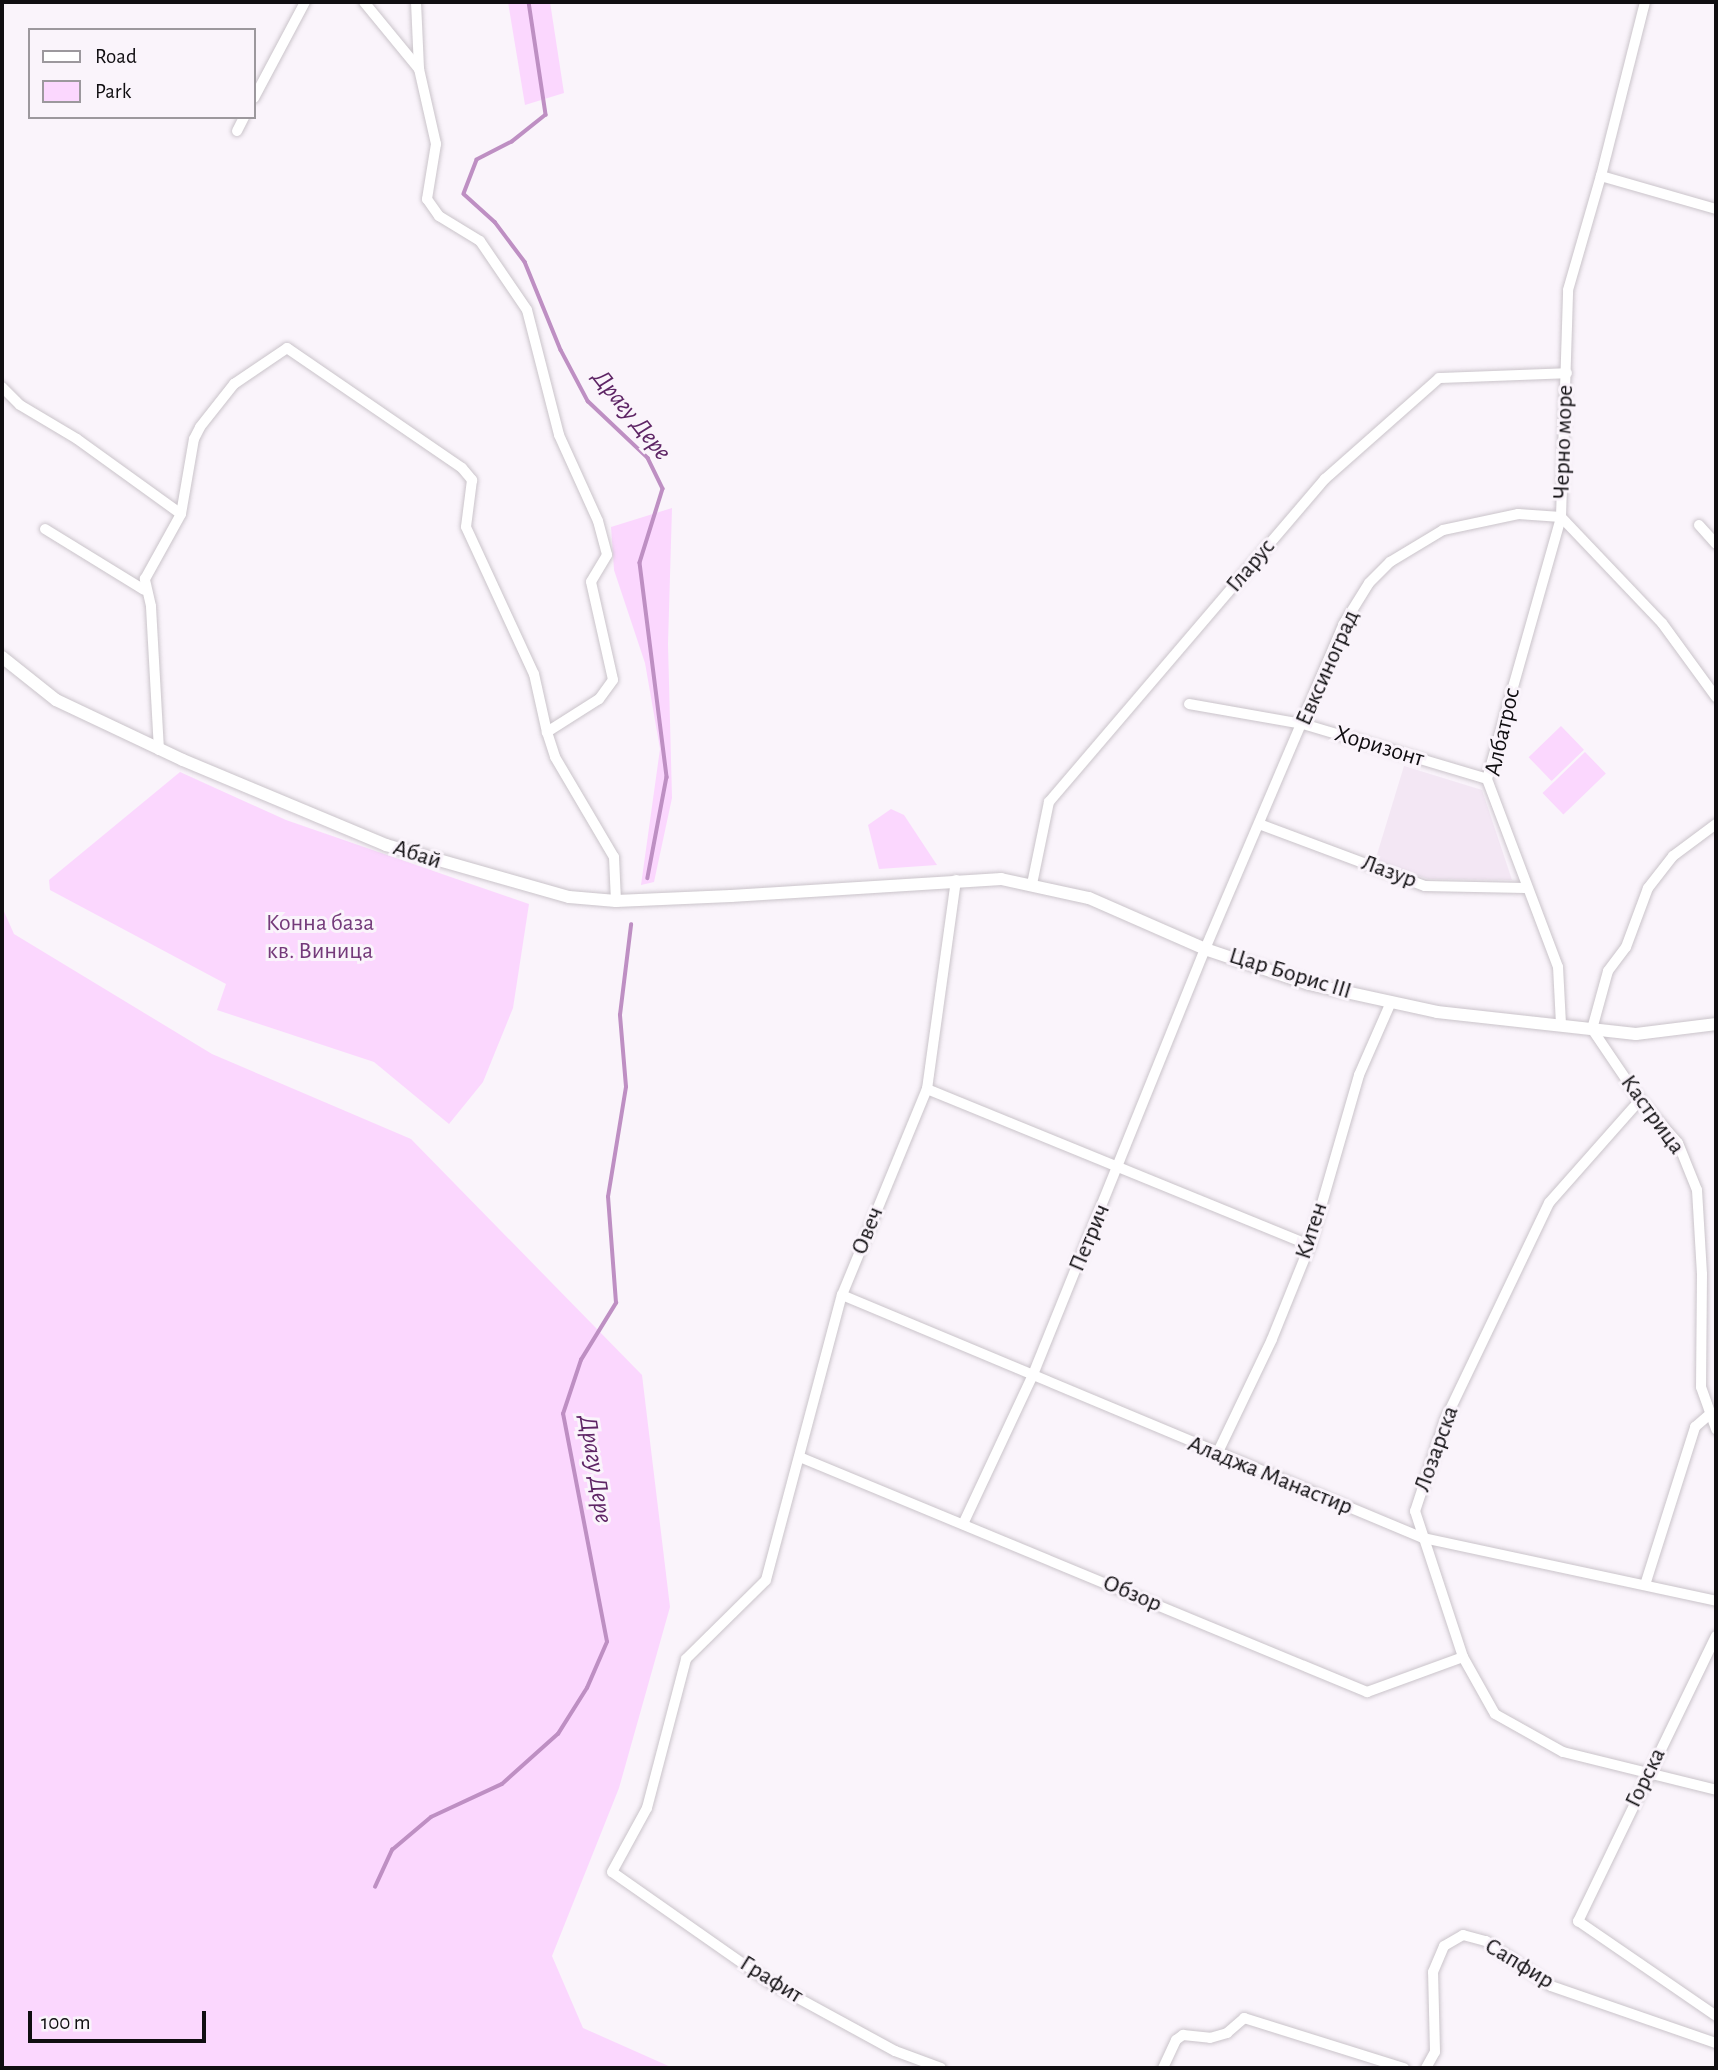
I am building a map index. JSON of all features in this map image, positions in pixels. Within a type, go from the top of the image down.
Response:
[{"type":"street","points":[[256,94],[305,2]]},
{"type":"street","points":[[364,2],[419,69]]},
{"type":"street","points":[[415,2],[419,69],[436,144],[427,199],[439,216],[480,241],[527,310],[559,435],[598,521],[607,555],[592,582],[613,680],[599,699],[547,732]]},
{"type":"street","name":"Черно море","points":[[1645,2],[1601,176],[1568,290],[1561,517],[1662,623],[1715,688]]},
{"type":"street","points":[[237,131],[243,119]]},
{"type":"street","points":[[1601,176],[1716,209]]},
{"type":"street","points":[[159,750],[151,606],[144,590],[145,579],[181,514],[194,439],[200,428],[234,384],[265,360],[287,348],[462,468],[472,480],[466,527],[534,674],[555,757],[614,857],[616,901]]},
{"type":"street","name":"Гларус","points":[[1032,884],[1049,802],[1325,479],[1439,378],[1567,373]]},
{"type":"street","points":[[2,387],[20,405],[77,439],[181,514]]},
{"type":"street","name":"Евксиноград","points":[[1205,949],[1343,625],[1369,583],[1390,562],[1443,530],[1470,522],[1518,514],[1561,517]]},
{"type":"street","name":"Албатрос","points":[[1561,517],[1487,779],[1525,888],[1558,967],[1561,1024]]},
{"type":"street","points":[[1699,525],[1716,544]]},
{"type":"street","points":[[45,529],[144,590]]},
{"type":"street","name":"Абай","points":[[2,657],[56,700],[159,750],[386,845],[523,886],[616,901],[874,886]]},
{"type":"street","name":"Хоризонт","points":[[1189,704],[1303,724],[1487,779]]},
{"type":"street","name":"Лазур","points":[[1259,824],[1425,886],[1525,888]]},
{"type":"street","points":[[1592,1029],[1608,971],[1626,947],[1648,888],[1673,856],[1716,824]]},
{"type":"street","name":"Цар Борис III","points":[[874,886],[956,880],[1032,884],[1089,898],[1205,949],[1309,984],[1391,1002],[1636,1034],[1716,1024]]},
{"type":"street","name":"Овеч","points":[[612,1872],[647,1808],[686,1659],[766,1580],[802,1458],[842,1295],[927,1089],[956,880]]},
{"type":"street","name":"Петрич","points":[[964,1522],[1032,1377],[1118,1170],[1205,949]]},
{"type":"street","name":"Китен","points":[[1217,1454],[1272,1339],[1310,1245],[1359,1075],[1391,1002]]},
{"type":"street","name":"Кастрица","points":[[1592,1029],[1640,1100],[1678,1143],[1697,1190],[1702,1274],[1698,1352],[1709,1415],[1716,1429]]},
{"type":"street","points":[[927,1089],[1118,1170],[1310,1245]]},
{"type":"street","name":"Лозарска","points":[[1640,1100],[1549,1203],[1445,1420],[1415,1511],[1463,1657],[1495,1714],[1563,1752],[1716,1790]]},
{"type":"street","points":[[1702,1274],[1716,1274]]},
{"type":"street","name":"Аладжа Манастир","points":[[842,1295],[1032,1377],[1423,1538],[1716,1601]]},
{"type":"street","points":[[1645,1586],[1695,1427],[1709,1415]]},
{"type":"street","name":"Обзор","points":[[802,1458],[964,1522],[1367,1692],[1463,1657]]},
{"type":"street","name":"Горска","points":[[1716,1636],[1578,1921],[1716,2016]]},
{"type":"street","name":"Графит","points":[[612,1872],[772,1984],[895,2051],[942,2068]]},
{"type":"street","name":"Сапфир","points":[[1426,2068],[1435,2052],[1433,1972],[1444,1947],[1463,1935],[1486,1941],[1551,1986],[1716,2043]]},
{"type":"street","points":[[1163,2068],[1175,2040],[1183,2035],[1210,2038],[1227,2033],[1244,2018],[1404,2068]]},
{"type":"shaded area","points":[[1404,766],[1482,790],[1512,880],[1428,879],[1375,861]]},
{"type":"green space","points":[[508,2],[550,2],[564,93],[525,105]]},
{"type":"green space","points":[[672,508],[668,644],[672,798],[654,882],[641,885],[660,749],[645,663],[614,570],[611,527]]},
{"type":"green space","points":[[1561,726],[1584,750],[1552,781],[1529,757]]},
{"type":"green space","points":[[1585,752],[1606,774],[1563,815],[1543,793]]},
{"type":"green space","name":"Конна база кв. Виница","points":[[180,772],[286,820],[529,904],[513,1008],[483,1082],[449,1124],[374,1062],[217,1010],[226,984],[50,890],[49,880]]},
{"type":"green space","points":[[891,809],[904,815],[937,865],[879,869],[868,825]]},
{"type":"green space","points":[[2,907],[14,934],[212,1054],[411,1139],[642,1375],[670,1607],[619,1788],[552,1956],[583,2028],[673,2068],[2,2068]]},
{"type":"waterway","name":"Драгу Дере","points":[[529,2],[546,115],[512,142],[477,160],[464,194],[495,222],[525,262],[561,350],[588,401],[648,458],[663,489],[640,563],[667,777],[648,878]]},
{"type":"waterway","name":"Драгу Дере","points":[[375,1887],[392,1850],[431,1817],[502,1784],[558,1734],[587,1688],[607,1642],[563,1414],[581,1360],[616,1303],[608,1197],[626,1087],[620,1015],[631,925]]}]
